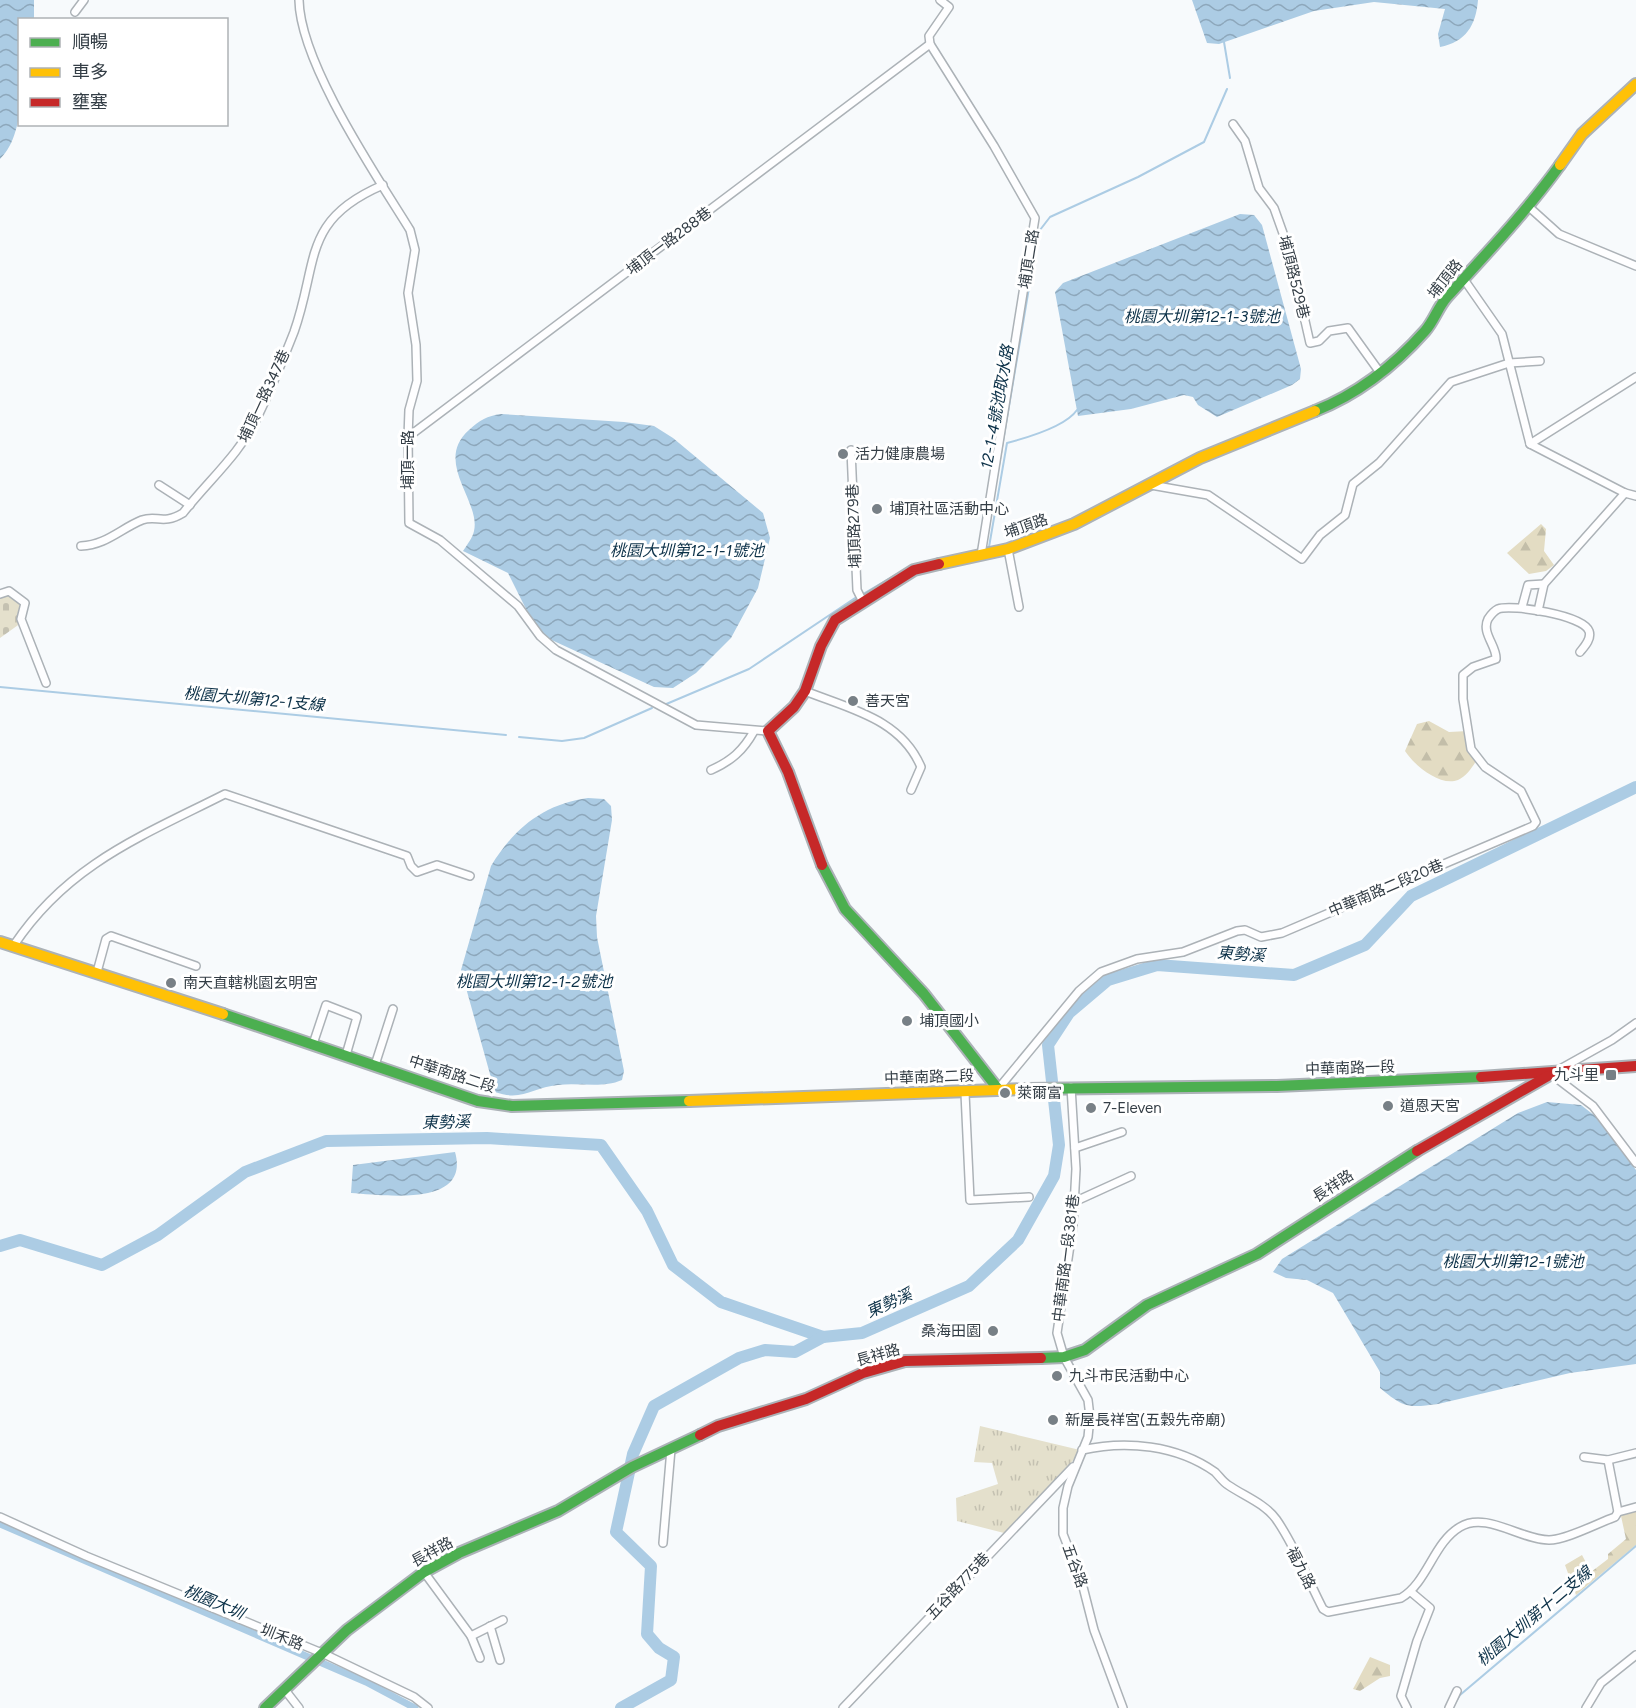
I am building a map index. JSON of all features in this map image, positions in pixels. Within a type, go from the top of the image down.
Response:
[{"type":"street","points":[[75,12],[84,0]]},
{"type":"street","name":"埔頂一路","points":[[299,0],[310,54],[410,230],[415,250],[408,292],[416,345],[417,381],[409,410],[409,523],[440,540],[518,606],[540,636],[556,650],[696,725],[768,731]]},
{"type":"street","points":[[930,44],[930,36],[949,7],[940,0]]},
{"type":"street","name":"埔頂一路288巷","points":[[408,437],[930,44]]},
{"type":"street","name":"埔頂二路","points":[[930,44],[994,146],[1035,218],[981,555]]},
{"type":"street","name":"埔頂路","points":[[768,731],[794,707],[805,691],[821,646],[835,620],[862,600],[914,570],[1008,549],[1074,524],[1151,486],[1200,458],[1340,400],[1381,374],[1426,330],[1444,300],[1529,207],[1582,134],[1636,84]]},
{"type":"street","name":"埔頂路529巷","points":[[1233,124],[1245,141],[1259,188],[1274,208],[1289,249],[1310,343],[1319,341],[1329,331],[1348,328],[1381,374]]},
{"type":"street","name":"埔頂一路347巷","points":[[81,546],[109,540],[143,520],[171,520],[183,513],[241,447],[295,330],[316,244],[324,229],[350,200],[383,185]]},
{"type":"street","points":[[1529,207],[1559,234],[1636,266]]},
{"type":"street","points":[[1463,278],[1502,334],[1530,444],[1625,493],[1636,496]]},
{"type":"street","points":[[1151,486],[1208,495],[1302,559],[1320,535],[1345,515],[1353,484],[1379,463],[1451,382],[1509,363],[1540,361]]},
{"type":"street","points":[[1530,444],[1636,377]]},
{"type":"street","name":"埔頂路279巷","points":[[851,450],[857,590],[862,600]]},
{"type":"street","points":[[159,485],[190,505]]},
{"type":"street","points":[[1538,611],[1544,584],[1625,493]]},
{"type":"street","points":[[1008,549],[1019,607]]},
{"type":"street","points":[[1544,584],[1528,585],[1522,607],[1584,625],[1590,636],[1580,652]]},
{"type":"street","points":[[0,594],[9,591],[25,603],[21,619],[46,683]]},
{"type":"street","name":"中華南路二段20巷","points":[[998,1089],[1079,991],[1101,972],[1137,958],[1183,952],[1237,931],[1245,930],[1261,937],[1282,933],[1533,826],[1536,822],[1521,791],[1476,757],[1472,749],[1463,699],[1463,675],[1467,670],[1496,659],[1486,628],[1487,620],[1495,610],[1522,607]]},
{"type":"street","points":[[805,691],[890,726],[909,745],[921,767],[911,790]]},
{"type":"street","points":[[711,770],[731,761],[746,746],[754,731]]},
{"type":"street","points":[[768,731],[783,757],[817,850],[840,900],[866,933],[886,951],[946,1020],[998,1089]]},
{"type":"street","points":[[14,945],[67,883],[89,865],[225,794],[406,856],[417,872],[437,865],[470,876]]},
{"type":"street","points":[[97,972],[106,939],[117,936],[131,944],[196,966]]},
{"type":"street","name":"中華南路二段","points":[[0,942],[97,972],[478,1101],[512,1106],[965,1093],[1022,1089]]},
{"type":"street","points":[[313,1044],[326,1005],[357,1017],[346,1055]]},
{"type":"street","points":[[375,1065],[393,1010]]},
{"type":"street","points":[[1636,1023],[1612,1040],[1551,1074],[1593,1106],[1636,1163]]},
{"type":"street","name":"中華南路一段","points":[[1022,1089],[1277,1086],[1551,1074],[1636,1066]]},
{"type":"street","name":"長祥路","points":[[265,1708],[318,1657],[383,1600],[424,1572],[459,1553],[558,1511],[635,1465],[718,1426],[776,1410],[863,1373],[905,1361],[1064,1357],[1085,1350],[1147,1305],[1257,1254],[1391,1166],[1551,1074]]},
{"type":"street","name":"中華南路一段381巷","points":[[1064,1357],[1057,1333],[1068,1267],[1074,1202],[1075,1148],[1068,1087]]},
{"type":"street","points":[[965,1093],[970,1200],[1029,1197]]},
{"type":"street","points":[[1075,1148],[1122,1132]]},
{"type":"street","points":[[1074,1202],[1131,1176]]},
{"type":"street","name":"五谷路","points":[[1064,1357],[1088,1400],[1090,1417],[1088,1437],[1075,1465],[1063,1508],[1063,1534],[1082,1583],[1094,1630],[1124,1708]]},
{"type":"street","name":"福九路","points":[[1082,1450],[1107,1445],[1139,1445],[1174,1453],[1214,1472],[1226,1484],[1258,1502],[1277,1520],[1323,1609],[1328,1612],[1401,1598],[1411,1592]]},
{"type":"street","points":[[663,1543],[671,1449]]},
{"type":"street","points":[[1584,1457],[1608,1460],[1636,1453]]},
{"type":"street","points":[[1407,1708],[1401,1696],[1416,1641],[1430,1608],[1411,1592],[1444,1545],[1461,1526],[1480,1522],[1550,1540],[1615,1517],[1618,1512],[1608,1460]]},
{"type":"street","name":"五谷路775巷","points":[[843,1708],[1075,1465]]},
{"type":"street","points":[[1618,1512],[1636,1508]]},
{"type":"street","name":"圳禾路","points":[[0,1517],[414,1697],[428,1708]]},
{"type":"street","points":[[424,1572],[471,1636],[480,1658]]},
{"type":"street","points":[[471,1636],[503,1620]]},
{"type":"street","points":[[490,1626],[500,1660]]},
{"type":"street","points":[[1586,1708],[1601,1683],[1636,1655]]},
{"type":"street","points":[[285,1690],[299,1708]]},
{"type":"street","points":[[1449,1708],[1457,1691]]},
{"type":"green space","points":[[1541,524],[1546,529],[1544,551],[1554,565],[1546,571],[1529,574],[1507,553]]},
{"type":"green space","points":[[5,595],[13,598],[22,607],[21,623],[0,638],[0,598]]},
{"type":"green space","points":[[1429,721],[1449,732],[1468,731],[1478,758],[1467,773],[1458,780],[1436,778],[1421,768],[1405,751],[1417,724]]},
{"type":"green space","points":[[980,1426],[1080,1450],[1067,1469],[1008,1534],[957,1521],[956,1498],[998,1484],[992,1463],[974,1462]]},
{"type":"green space","points":[[1636,1509],[1636,1545],[1576,1595],[1565,1565],[1582,1555],[1591,1572],[1608,1559],[1608,1554],[1626,1539],[1621,1516]]},
{"type":"green space","points":[[1370,1657],[1390,1665],[1390,1676],[1380,1678],[1360,1691],[1353,1689]]},
{"type":"water","points":[[0,0],[34,0],[34,18],[18,18],[18,122],[9,147],[0,159]]},
{"type":"water","points":[[1192,0],[1478,0],[1475,17],[1468,31],[1457,41],[1440,47],[1438,34],[1445,9],[1374,2],[1314,11],[1219,44],[1207,43]]},
{"type":"water","name":"桃園大圳第12-1-3號池","points":[[1240,214],[1254,215],[1262,225],[1301,369],[1300,379],[1292,385],[1217,417],[1198,405],[1193,397],[1184,395],[1131,409],[1078,416],[1055,292],[1063,283]]},
{"type":"water","name":"桃園大圳第12-1-1號池","points":[[501,414],[654,426],[673,438],[763,513],[770,538],[758,588],[731,638],[696,673],[673,688],[654,687],[545,637],[526,609],[508,573],[463,551],[473,533],[474,519],[457,468],[456,455],[459,442],[469,430],[484,419]]},
{"type":"water","name":"桃園大圳第12-1-2號池","points":[[588,798],[604,799],[611,806],[612,820],[596,916],[597,937],[624,1071],[622,1080],[598,1085],[549,1086],[520,1095],[504,1095],[495,1092],[461,970],[491,866],[500,852],[520,829],[544,812],[572,801]]},
{"type":"water","name":"桃園大圳第12-1號池","points":[[1547,1102],[1581,1105],[1595,1116],[1636,1170],[1636,1364],[1570,1373],[1438,1404],[1413,1406],[1401,1403],[1380,1388],[1380,1372],[1333,1293],[1307,1280],[1286,1278],[1273,1272],[1282,1259],[1518,1113]]},
{"type":"water","points":[[455,1152],[456,1170],[450,1182],[438,1190],[402,1196],[351,1193],[353,1165]]},
{"type":"waterway","name":"12-1-4號池取水路","points":[[1224,42],[1230,78]]},
{"type":"waterway","name":"12-1-4號池取水路","points":[[1033,264],[1040,230],[1050,217],[1138,177],[1204,142],[1227,89]]},
{"type":"waterway","name":"12-1-4號池取水路","points":[[996,483],[1032,270]]},
{"type":"waterway","points":[[985,548],[989,547],[1007,443],[1035,435],[1055,426],[1072,416],[1077,410]]},
{"type":"waterway","name":"桃園大圳第12-1支線","points":[[959,555],[976,551]]},
{"type":"waterway","name":"桃園大圳第12-1支線","points":[[863,594],[897,574]]},
{"type":"waterway","name":"桃園大圳第12-1支線","points":[[664,705],[749,669],[855,598]]},
{"type":"waterway","name":"桃園大圳第12-1支線","points":[[0,687],[506,735]]},
{"type":"waterway","name":"桃園大圳第12-1支線","points":[[519,737],[562,741],[584,738],[652,708]]},
{"type":"waterway","name":"東勢溪","points":[[0,1246],[20,1240],[102,1265],[158,1235],[245,1172],[326,1141],[487,1138],[601,1145],[647,1211],[673,1265],[721,1302],[823,1337],[862,1333],[969,1286],[1018,1240],[1054,1176],[1059,1145],[1048,1045],[1069,1013],[1108,980],[1157,965],[1294,975],[1365,945],[1411,896],[1636,787]]},
{"type":"waterway","points":[[621,1708],[671,1680],[674,1657],[659,1648],[647,1634],[651,1566],[616,1532],[633,1454],[654,1406],[739,1358],[765,1350],[795,1352],[823,1337]]},
{"type":"waterway","name":"桃園大圳","points":[[0,1524],[366,1682],[415,1708]]},
{"type":"waterway","name":"桃園大圳第十二支線","points":[[1455,1703],[1460,1695],[1636,1546]]},
{"type":"traffic: fast","points":[[1315,411],[1361,387],[1413,344],[1428,327],[1447,297],[1520,216],[1560,165]]},
{"type":"traffic: fast","points":[[822,865],[845,909],[924,994],[998,1089]]},
{"type":"traffic: fast","points":[[223,1014],[478,1101],[512,1106],[689,1101]]},
{"type":"traffic: fast","points":[[1027,1089],[1277,1086],[1481,1077]]},
{"type":"traffic: fast","points":[[1041,1358],[1064,1357],[1085,1350],[1147,1305],[1257,1254],[1417,1151]]},
{"type":"traffic: fast","points":[[265,1708],[347,1630],[424,1572],[459,1553],[558,1511],[632,1467],[700,1435]]},
{"type":"traffic: slow","points":[[1560,165],[1582,134],[1636,84]]},
{"type":"traffic: slow","points":[[939,564],[1008,549],[1074,524],[1200,458],[1315,411]]},
{"type":"traffic: slow","points":[[0,942],[223,1014]]},
{"type":"traffic: slow","points":[[689,1101],[1027,1089]]},
{"type":"traffic: jam","points":[[822,865],[788,772],[768,731],[794,707],[805,691],[821,646],[835,620],[914,570],[939,564]]},
{"type":"traffic: jam","points":[[1481,1077],[1636,1066]]},
{"type":"traffic: jam","points":[[1417,1151],[1548,1076]]},
{"type":"traffic: jam","points":[[700,1435],[718,1426],[806,1399],[863,1373],[905,1361],[1041,1358]]},
{"type":"place","name":"活力健康農場","points":[[843,454]]},
{"type":"place","name":"埔頂社區活動中心","points":[[877,509]]},
{"type":"place","name":"善天宮","points":[[853,701]]},
{"type":"place","name":"南天直轄桃園玄明宮","points":[[171,983]]},
{"type":"place","name":"埔頂國小","points":[[907,1021]]},
{"type":"place","name":"九斗里","points":[[1611,1075]]},
{"type":"place","name":"萊爾富","points":[[1005,1093]]},
{"type":"place","name":"道恩天宮","points":[[1388,1106]]},
{"type":"place","name":"7-Eleven","points":[[1091,1108]]},
{"type":"place","name":"桑海田園","points":[[993,1331]]},
{"type":"place","name":"九斗市民活動中心","points":[[1057,1376]]},
{"type":"place","name":"新屋長祥宮(五穀先帝廟)","points":[[1053,1420]]}]
